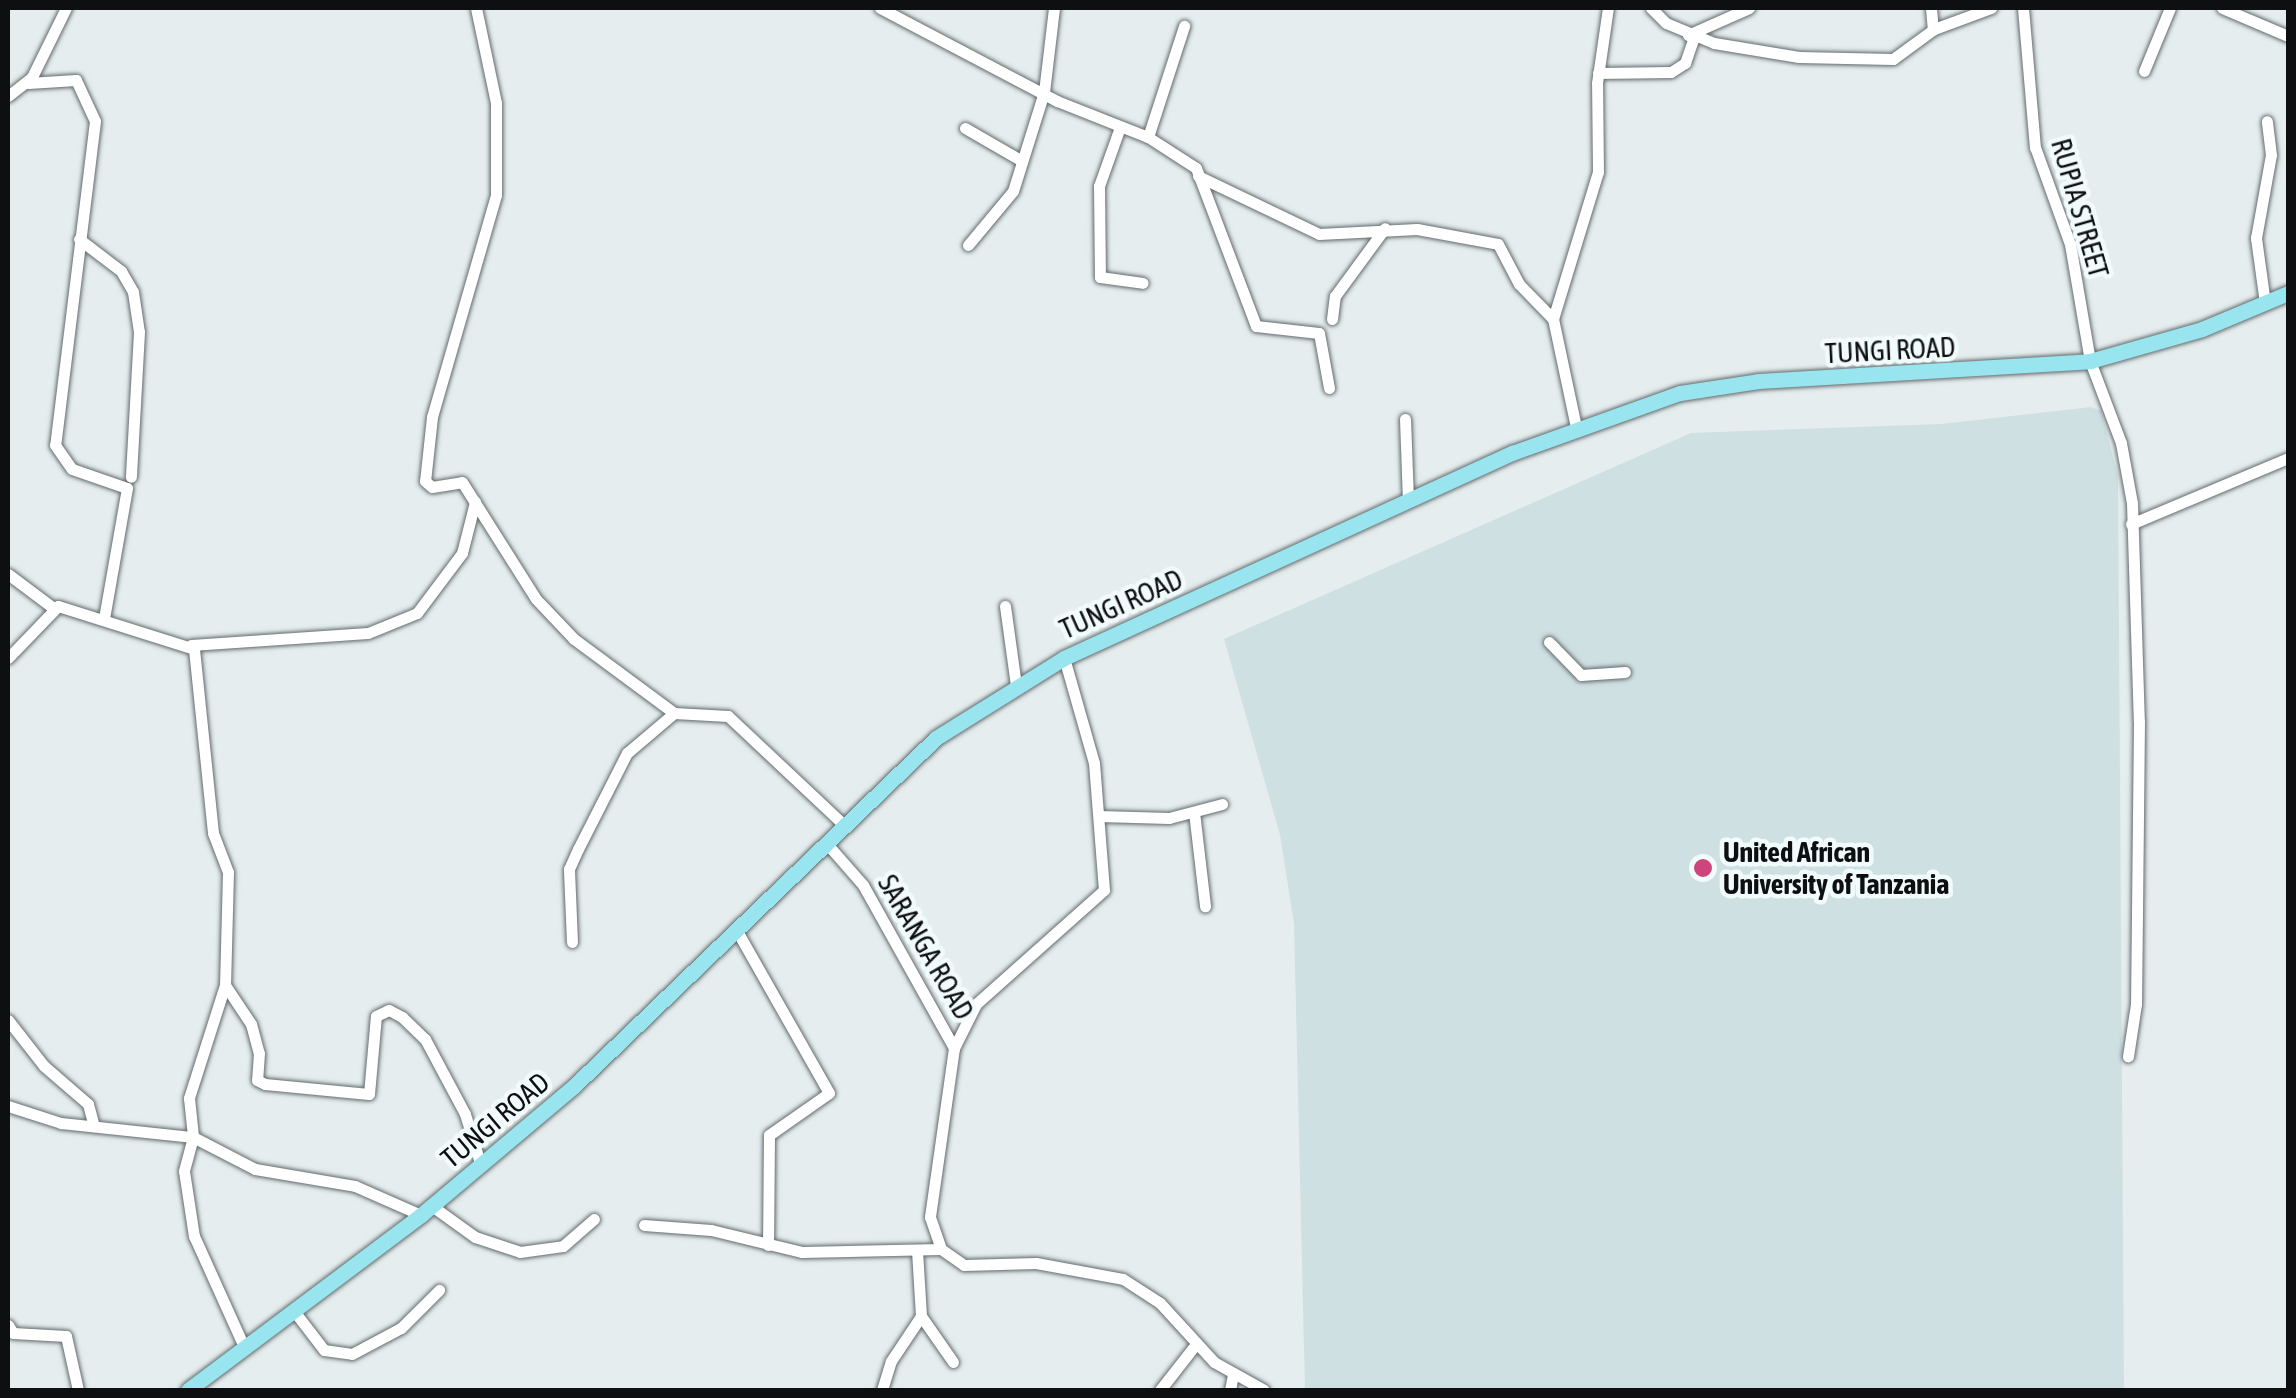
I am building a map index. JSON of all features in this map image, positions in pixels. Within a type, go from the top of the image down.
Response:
[{"type":"main road","name":"TUNGI ROAD","points":[[188,1390],[481,1166],[737,931],[936,738],[1064,658],[1576,426],[1680,394],[1758,381],[2090,361],[2202,330],[2288,293]]},
{"type":"street","points":[[8,96],[28,82],[66,8]]},
{"type":"street","points":[[476,8],[496,104],[496,195],[432,416],[425,469],[427,485],[462,482],[536,599],[574,638],[674,712],[728,716],[846,827]]},
{"type":"street","points":[[880,8],[1044,92],[1148,138],[1198,176],[1318,234],[1385,228],[1498,244],[1520,284],[1553,319]]},
{"type":"street","points":[[968,245],[1012,191],[1044,92],[1054,8]]},
{"type":"street","points":[[1576,426],[1553,319],[1598,172],[1598,73],[1608,8]]},
{"type":"street","points":[[1651,8],[1691,36],[1798,57],[1894,59],[1933,30],[1991,8]]},
{"type":"street","points":[[1691,36],[1749,8]]},
{"type":"street","points":[[1931,8],[1933,30]]},
{"type":"street","name":"RUPIA STREET","points":[[2023,8],[2035,147],[2070,244],[2090,361],[2121,444],[2131,524],[2138,720],[2136,1004],[2128,1056]]},
{"type":"street","points":[[2144,71],[2170,8]]},
{"type":"street","points":[[2222,8],[2288,36]]},
{"type":"street","points":[[1148,138],[1184,26]]},
{"type":"street","points":[[1598,73],[1671,72],[1685,63],[1691,36]]},
{"type":"street","points":[[28,82],[76,80],[94,115],[55,445],[72,470],[127,488],[104,618]]},
{"type":"street","points":[[2266,302],[2256,238],[2270,155],[2267,122]]},
{"type":"street","points":[[1120,127],[1099,186],[1100,277],[1143,283]]},
{"type":"street","points":[[964,128],[1022,161]]},
{"type":"street","points":[[1198,176],[1256,326],[1319,333],[1329,388]]},
{"type":"street","points":[[1332,320],[1335,296],[1385,228]]},
{"type":"street","points":[[79,239],[121,271],[133,292],[139,332],[131,477]]},
{"type":"street","points":[[1405,419],[1408,501]]},
{"type":"street","points":[[2131,524],[2288,458]]},
{"type":"street","points":[[8,574],[52,607],[104,618],[191,645],[368,633],[418,612],[462,553],[475,502]]},
{"type":"street","points":[[1004,606],[1016,685]]},
{"type":"street","points":[[8,658],[52,607]]},
{"type":"street","points":[[1549,642],[1581,675],[1625,672]]},
{"type":"street","points":[[191,645],[213,833],[228,867],[225,985],[189,1098],[193,1137],[184,1171],[194,1236],[245,1349]]},
{"type":"street","points":[[954,1048],[976,1004],[1104,890],[1091,752],[1064,658]]},
{"type":"street","points":[[572,942],[573,859],[627,753],[674,712]]},
{"type":"street","points":[[1099,816],[1194,812],[1222,804]]},
{"type":"street","points":[[1194,812],[1205,906]]},
{"type":"street","name":"SARANGA ROAD","points":[[828,845],[862,885],[954,1048],[947,1136],[930,1218],[942,1249]]},
{"type":"street","points":[[737,931],[829,1094],[769,1136],[768,1246]]},
{"type":"street","points":[[225,985],[250,1024],[259,1053],[257,1080],[266,1084],[369,1094],[376,1016],[389,1010],[402,1017],[426,1038],[465,1114],[481,1166]]},
{"type":"street","points":[[8,1020],[44,1066],[88,1104],[94,1126]]},
{"type":"street","points":[[8,1106],[94,1126],[193,1137],[254,1169],[355,1186],[427,1210],[475,1238],[520,1252],[563,1246],[594,1219]]},
{"type":"street","points":[[644,1225],[711,1230],[802,1252],[942,1249],[964,1264],[1036,1263],[1108,1272],[1160,1302],[1196,1344],[1234,1375],[1264,1390]]},
{"type":"street","points":[[917,1251],[921,1316],[954,1362]]},
{"type":"street","points":[[294,1311],[324,1350],[352,1354],[401,1328],[440,1290]]},
{"type":"street","points":[[882,1390],[891,1362],[921,1316]]},
{"type":"street","points":[[8,1325],[13,1332],[66,1336],[78,1390]]},
{"type":"street","points":[[1160,1390],[1196,1344]]},
{"type":"street","points":[[1230,1390],[1234,1375]]},
{"type":"shaded area","name":"United African University of Tanzania","points":[[2091,407],[2101,411],[2118,476],[2124,1390],[1305,1390],[1294,924],[1280,835],[1224,639],[1691,433],[1941,424]]},
{"type":"place","name":"United African University of Tanzania","points":[[1703,868]]}]
